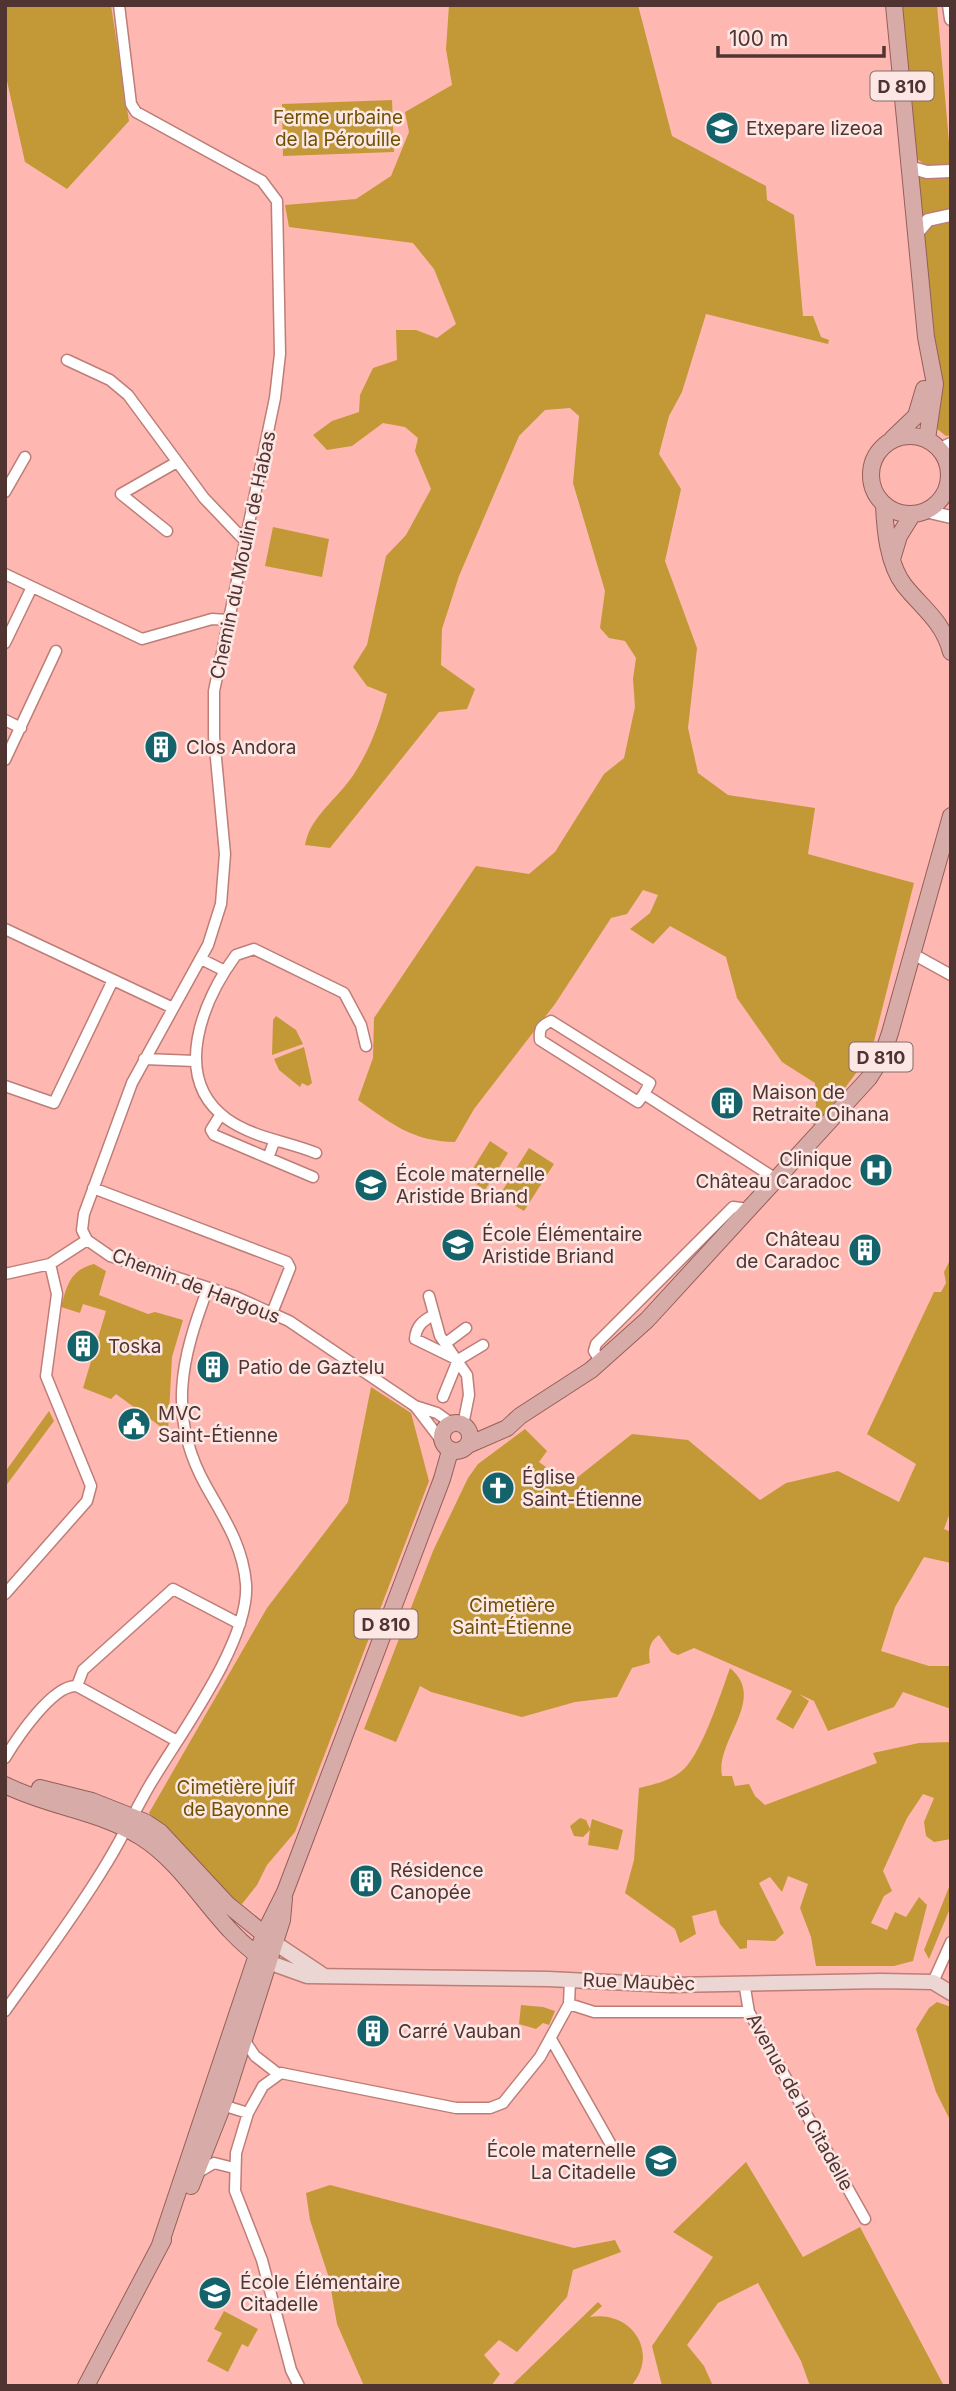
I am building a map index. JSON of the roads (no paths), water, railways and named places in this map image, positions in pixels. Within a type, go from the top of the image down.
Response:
[{"type":"main road","name":"D 810","points":[[894,5],[926,337],[935,384],[939,444]]},
{"type":"main road","name":"D 810","points":[[891,440],[916,416],[922,401],[926,337]]},
{"type":"main road","points":[[892,559],[899,536],[919,513],[942,498],[950,486],[949,468],[939,444],[915,435],[891,440],[876,455],[872,465],[872,488],[884,505],[895,512],[919,513]]},
{"type":"main road","points":[[884,505],[884,526],[892,559],[905,587],[939,623],[951,652]]},
{"type":"main road","name":"D 810","points":[[463,1431],[507,1428],[520,1416],[601,1362],[673,1294],[850,1100],[881,1059],[951,816]]},
{"type":"main road","points":[[442,1431],[463,1431],[460,1451],[446,1445],[442,1431]]},
{"type":"main road","name":"D 810","points":[[262,1958],[270,1938],[282,1920],[285,1892],[442,1479],[446,1445]]},
{"type":"main road","points":[[5,1779],[160,1832],[227,1904],[323,1975]]},
{"type":"main road","points":[[5,1785],[129,1822],[141,1837],[172,1864],[243,1944],[262,1958]]},
{"type":"main road","points":[[159,2248],[243,2038],[262,1958]]},
{"type":"main road","points":[[86,2386],[196,2175],[262,1958]]},
{"type":"main road","name":"Rue Maubèc","points":[[262,1958],[299,1974],[323,1975],[658,1984],[933,1982]]},
{"type":"main road","points":[[933,1982],[951,1993]]},
{"type":"street","name":"Chemin du Moulin de Habas","points":[[87,1240],[82,1230],[84,1214],[124,1100],[201,959],[216,924],[224,888],[225,854],[213,719],[216,678],[267,443],[280,354],[277,201],[262,181],[136,112],[131,104],[118,5]]},
{"type":"street","points":[[949,5],[951,19]]},
{"type":"street","points":[[909,167],[927,172],[951,171]]},
{"type":"street","points":[[917,233],[928,220],[951,215]]},
{"type":"street","points":[[67,360],[110,380],[128,395],[204,498],[246,542]]},
{"type":"street","points":[[5,492],[25,457]]},
{"type":"street","points":[[167,531],[121,494],[177,462]]},
{"type":"street","points":[[919,513],[951,517]]},
{"type":"street","points":[[5,574],[142,639],[212,619],[228,620]]},
{"type":"street","points":[[5,643],[32,587]]},
{"type":"street","points":[[5,760],[56,652]]},
{"type":"street","points":[[5,720],[21,728]]},
{"type":"street","points":[[5,929],[173,1008]]},
{"type":"street","points":[[316,1153],[284,1140],[274,1142],[241,1127],[221,1114],[202,1089],[195,1060],[207,1007],[236,955],[254,949],[344,993],[360,1025],[366,1046]]},
{"type":"street","points":[[913,954],[951,975]]},
{"type":"street","points":[[201,959],[225,971]]},
{"type":"street","points":[[5,1086],[54,1103],[113,980]]},
{"type":"street","points":[[551,1021],[650,1083],[644,1094],[638,1102],[540,1040],[539,1031],[542,1025],[551,1021]]},
{"type":"street","points":[[144,1059],[195,1060]]},
{"type":"street","points":[[644,1094],[776,1180]]},
{"type":"street","points":[[221,1114],[211,1130],[214,1135],[313,1177]]},
{"type":"street","points":[[268,1158],[274,1142]]},
{"type":"street","points":[[93,1188],[286,1262],[290,1268],[272,1313]]},
{"type":"street","points":[[5,1274],[50,1264],[87,1240]]},
{"type":"street","name":"Chemin de Hargous","points":[[87,1240],[110,1256],[208,1288],[272,1313],[311,1334],[415,1406],[446,1445]]},
{"type":"street","points":[[5,1594],[88,1501],[90,1493],[90,1486],[46,1376],[57,1294],[50,1264]]},
{"type":"street","points":[[5,2011],[104,1868],[240,1625],[246,1592],[242,1559],[229,1525],[195,1466],[182,1417],[181,1394],[186,1351],[208,1288]]},
{"type":"street","points":[[429,1296],[432,1316],[440,1336],[458,1360],[470,1386],[463,1431]]},
{"type":"street","points":[[432,1316],[416,1330],[415,1339],[458,1360]]},
{"type":"street","points":[[446,1343],[466,1328]]},
{"type":"street","points":[[443,1396],[458,1360],[483,1345]]},
{"type":"street","name":"Chemin de Hargous","points":[[415,1406],[437,1413],[463,1431]]},
{"type":"street","points":[[78,1686],[83,1670],[173,1589],[240,1625]]},
{"type":"street","points":[[5,1758],[24,1727],[66,1687],[78,1686],[177,1741]]},
{"type":"street","points":[[933,1982],[951,1942]]},
{"type":"street","points":[[243,2038],[255,2056],[276,2073],[470,2110],[490,2108],[503,2103],[515,2090],[551,2039],[569,2004],[570,1980]]},
{"type":"street","name":"Avenue de la Citadelle","points":[[744,1982],[749,2012],[865,2219]]},
{"type":"street","points":[[569,2004],[594,2012],[749,2012]]},
{"type":"street","points":[[551,2039],[610,2143]]},
{"type":"street","points":[[276,2073],[263,2086],[248,2113],[234,2168],[239,2205],[262,2260],[291,2370],[299,2386]]},
{"type":"street","points":[[216,2103],[248,2113]]},
{"type":"street","points":[[196,2175],[209,2164],[234,2168]]},
{"type":"place","name":"Etxepare lizeoa","points":[[722,128]]},
{"type":"place","name":"Clos Andora","points":[[161,747]]},
{"type":"place","name":"Maison de Retraite Oihana","points":[[727,1103]]},
{"type":"place","name":"Clinique Château Caradoc","points":[[876,1170]]},
{"type":"place","name":"École maternelle Aristide Briand","points":[[371,1185]]},
{"type":"place","name":"École Élémentaire Aristide Briand","points":[[458,1245]]},
{"type":"place","name":"Château de Caradoc","points":[[865,1250]]},
{"type":"place","name":"Toska","points":[[83,1346]]},
{"type":"place","name":"Patio de Gaztelu","points":[[213,1367]]},
{"type":"place","name":"MVC Saint-Étienne","points":[[134,1424]]},
{"type":"place","name":"Église Saint-Étienne","points":[[498,1488]]},
{"type":"place","name":"Résidence Canopée","points":[[366,1881]]},
{"type":"place","name":"Carré Vauban","points":[[373,2031]]},
{"type":"place","name":"École maternelle La Citadelle","points":[[661,2161]]},
{"type":"place","name":"École Élémentaire Citadelle","points":[[215,2293]]},
{"type":"park label","name":"Ferme urbaine de la Pérouille","points":[[338,128]]},
{"type":"park label","name":"Cimetière Saint-Étienne","points":[[512,1616]]},
{"type":"park label","name":"Cimetière juif de Bayonne","points":[[236,1798]]}]
